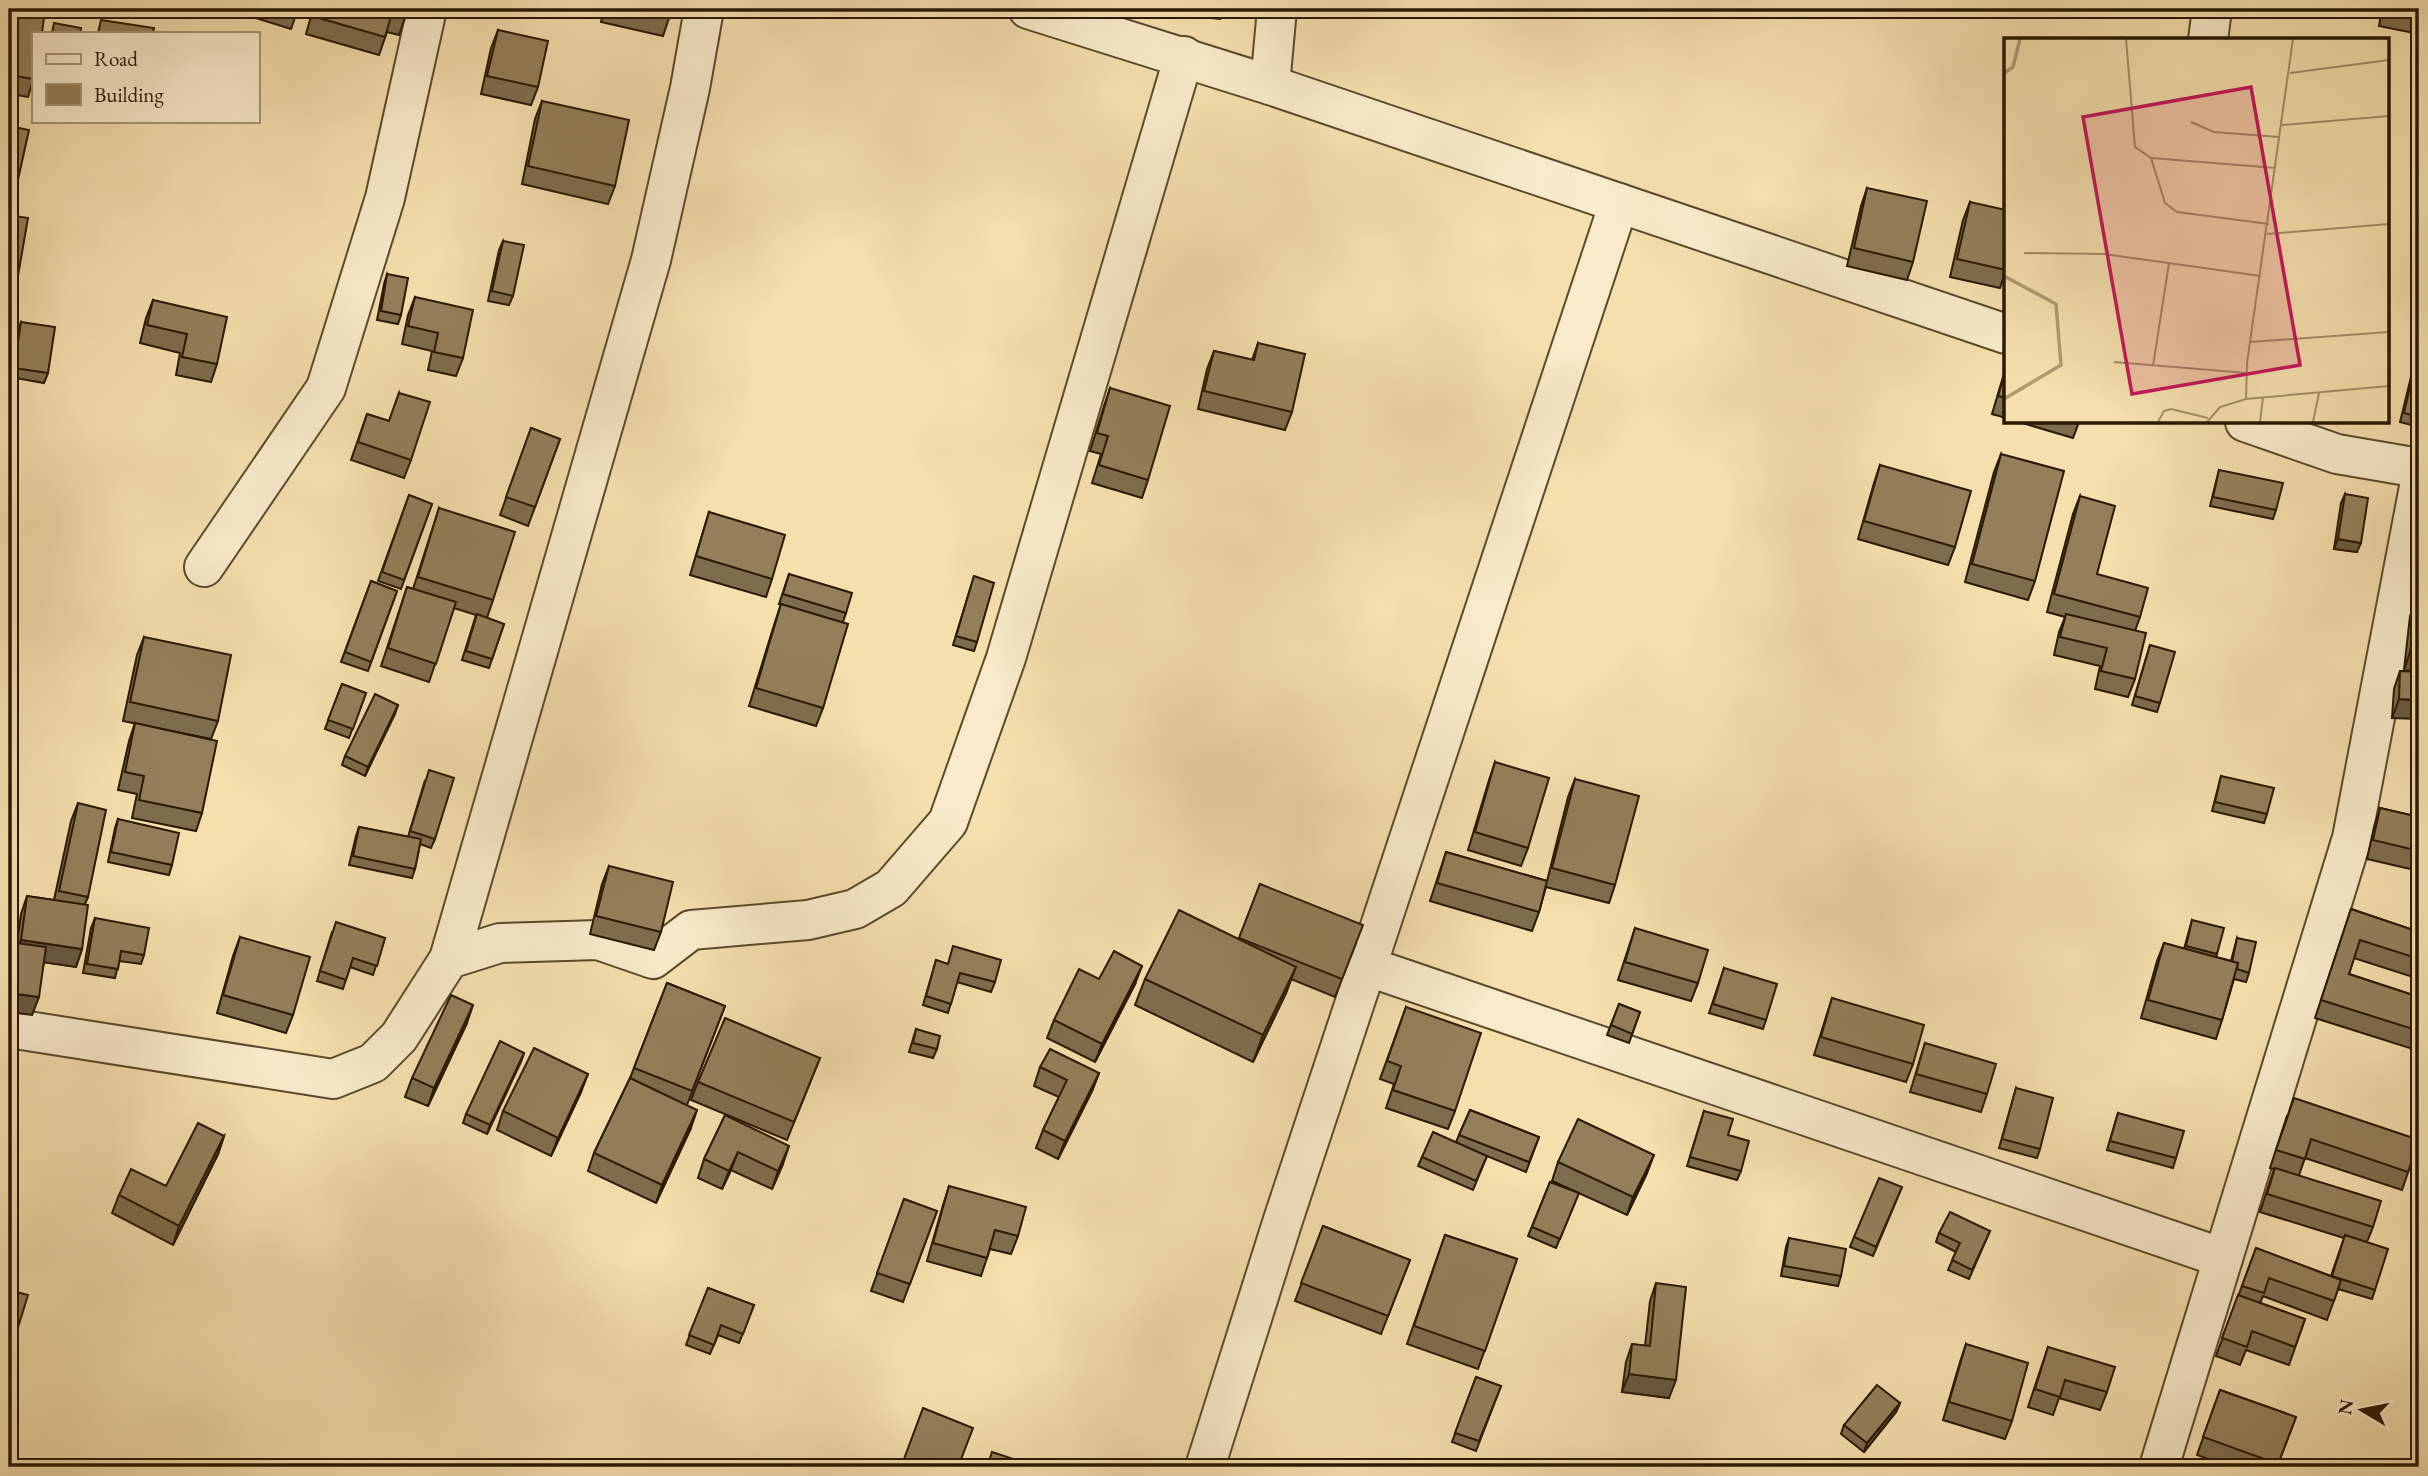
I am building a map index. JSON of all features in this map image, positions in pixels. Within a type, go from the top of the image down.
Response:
[{"type":"street","points":[[204,566],[326,388],[385,198],[427,9]]},
{"type":"street","points":[[9,1028],[333,1079],[373,1063],[400,1037],[449,959],[651,260],[690,88],[704,9]]},
{"type":"street","points":[[1028,9],[1184,56],[2004,333]]},
{"type":"street","points":[[1270,85],[1278,9]]},
{"type":"street","points":[[2208,38],[2212,9]]},
{"type":"street","points":[[449,959],[499,943],[598,940],[653,959],[691,930],[808,919],[855,909],[891,888],[948,822],[1006,659],[1184,56]]},
{"type":"street","points":[[1205,1467],[1366,966],[1619,203]]},
{"type":"street","points":[[2251,424],[2337,454],[2419,468]]},
{"type":"street","points":[[2159,1467],[2352,838],[2419,487]]},
{"type":"street","points":[[1366,966],[2223,1258]]},
{"type":"building","points":[[314,9],[408,9],[406,17],[392,13],[385,37],[312,16]]},
{"type":"building","points":[[628,9],[672,9],[670,18]]},
{"type":"building","points":[[2388,9],[2419,9],[2419,14]]},
{"type":"building","points":[[9,11],[44,17],[42,32],[32,32],[32,79],[9,75]]},
{"type":"building","points":[[101,20],[154,28],[153,32],[98,32]]},
{"type":"building","points":[[54,23],[81,28],[80,32],[52,32]]},
{"type":"building","points":[[498,30],[548,41],[538,87],[487,76]]},
{"type":"building","points":[[542,101],[629,120],[615,186],[528,166]]},
{"type":"building","points":[[9,126],[29,130],[17,184],[9,182]]},
{"type":"building","points":[[1867,188],[1927,201],[1913,262],[1854,248]]},
{"type":"building","points":[[1970,202],[2004,210],[2004,270],[1957,259]]},
{"type":"building","points":[[9,215],[28,218],[16,287],[9,286]]},
{"type":"building","points":[[503,241],[524,245],[513,296],[492,291]]},
{"type":"building","points":[[387,274],[408,278],[401,315],[381,311]]},
{"type":"building","points":[[415,297],[473,310],[463,358],[434,352],[438,333],[408,326]]},
{"type":"building","points":[[153,300],[227,317],[217,364],[182,357],[187,334],[147,325]]},
{"type":"building","points":[[21,322],[55,327],[48,373],[14,368]]},
{"type":"building","points":[[1258,343],[1305,354],[1292,412],[1204,391],[1214,351],[1254,360]]},
{"type":"building","points":[[2419,347],[2419,417],[2404,413]]},
{"type":"building","points":[[2004,375],[2004,398],[1998,396]]},
{"type":"building","points":[[1110,388],[1170,406],[1148,480],[1099,465],[1108,436],[1097,433]]},
{"type":"building","points":[[399,393],[430,402],[411,460],[358,442],[367,414],[389,421]]},
{"type":"building","points":[[531,428],[560,439],[535,507],[506,497]]},
{"type":"building","points":[[2001,454],[2064,471],[2035,581],[1972,564]]},
{"type":"building","points":[[1880,465],[1971,491],[1955,547],[1864,521]]},
{"type":"building","points":[[2219,470],[2283,483],[2276,510],[2213,497]]},
{"type":"building","points":[[2345,494],[2368,498],[2361,543],[2338,539]]},
{"type":"building","points":[[409,495],[432,504],[404,580],[382,572]]},
{"type":"building","points":[[2080,496],[2115,506],[2097,574],[2148,588],[2140,617],[2054,594]]},
{"type":"building","points":[[439,508],[515,532],[493,600],[418,577]]},
{"type":"building","points":[[709,512],[785,535],[772,579],[696,556]]},
{"type":"building","points":[[789,574],[852,593],[846,613],[783,594]]},
{"type":"building","points":[[974,576],[994,583],[977,642],[956,636]]},
{"type":"building","points":[[371,581],[397,591],[371,662],[345,652]]},
{"type":"building","points":[[407,587],[456,602],[436,664],[388,648]]},
{"type":"building","points":[[2419,598],[2419,653],[2410,652]]},
{"type":"building","points":[[781,604],[848,624],[823,708],[756,688]]},
{"type":"building","points":[[477,614],[504,624],[492,659],[466,651]]},
{"type":"building","points":[[2066,614],[2146,633],[2135,679],[2101,671],[2107,648],[2060,637]]},
{"type":"building","points":[[144,637],[231,655],[218,721],[130,702]]},
{"type":"building","points":[[2150,645],[2175,652],[2160,703],[2135,696]]},
{"type":"building","points":[[2400,671],[2419,672],[2419,700],[2399,699]]},
{"type":"building","points":[[342,684],[366,693],[353,729],[328,720]]},
{"type":"building","points":[[375,694],[398,705],[368,767],[345,756]]},
{"type":"building","points":[[135,723],[217,741],[202,813],[139,800],[144,776],[125,772]]},
{"type":"building","points":[[1495,762],[1549,778],[1528,848],[1475,832]]},
{"type":"building","points":[[429,770],[454,778],[435,839],[410,831]]},
{"type":"building","points":[[2221,776],[2274,788],[2267,814],[2215,802]]},
{"type":"building","points":[[1575,779],[1639,796],[1615,885],[1552,868]]},
{"type":"building","points":[[78,803],[106,810],[88,897],[59,891]]},
{"type":"building","points":[[2380,808],[2419,817],[2419,851],[2373,840]]},
{"type":"building","points":[[118,819],[179,833],[172,865],[111,852]]},
{"type":"building","points":[[359,827],[421,839],[415,869],[353,856]]},
{"type":"building","points":[[1446,852],[1547,881],[1539,912],[1437,883]]},
{"type":"building","points":[[609,866],[673,882],[661,932],[596,916]]},
{"type":"building","points":[[1260,884],[1363,925],[1342,979],[1239,938]]},
{"type":"building","points":[[27,896],[88,905],[82,949],[21,940]]},
{"type":"building","points":[[2351,909],[2419,932],[2419,959],[2360,940],[2349,974],[2419,997],[2419,1031],[2321,1000]]},
{"type":"building","points":[[1179,910],[1296,967],[1263,1035],[1145,979]]},
{"type":"building","points":[[9,917],[16,918],[13,943],[9,942]]},
{"type":"building","points":[[95,918],[149,928],[144,955],[121,951],[118,969],[87,964]]},
{"type":"building","points":[[2192,920],[2224,928],[2217,954],[2186,946]]},
{"type":"building","points":[[336,922],[385,938],[377,966],[353,958],[346,980],[320,971]]},
{"type":"building","points":[[1635,928],[1708,950],[1698,983],[1625,962]]},
{"type":"building","points":[[240,937],[310,957],[293,1015],[223,995]]},
{"type":"building","points":[[2237,938],[2256,942],[2249,973],[2237,969],[2238,963],[2232,962]]},
{"type":"building","points":[[9,942],[46,947],[39,997],[9,993]]},
{"type":"building","points":[[2164,943],[2238,963],[2222,1020],[2148,1000]]},
{"type":"building","points":[[953,946],[1001,960],[995,982],[960,973],[951,1004],[926,996],[936,960],[948,964]]},
{"type":"building","points":[[1114,951],[1142,966],[1102,1044],[1054,1020],[1079,969],[1099,979]]},
{"type":"building","points":[[1724,968],[1777,984],[1766,1020],[1713,1004]]},
{"type":"building","points":[[667,983],[725,1006],[692,1091],[634,1068]]},
{"type":"building","points":[[451,995],[473,1005],[434,1088],[412,1078]]},
{"type":"building","points":[[1832,998],[1924,1025],[1913,1064],[1821,1037]]},
{"type":"building","points":[[1619,1004],[1640,1012],[1632,1034],[1611,1025]]},
{"type":"building","points":[[1406,1007],[1481,1033],[1455,1111],[1393,1090],[1401,1066],[1387,1061]]},
{"type":"building","points":[[725,1018],[820,1058],[794,1122],[698,1082]]},
{"type":"building","points":[[916,1029],[940,1036],[937,1049],[913,1043]]},
{"type":"building","points":[[500,1041],[524,1053],[490,1125],[466,1114]]},
{"type":"building","points":[[1925,1043],[1996,1064],[1987,1094],[1916,1074]]},
{"type":"building","points":[[534,1048],[588,1074],[558,1138],[503,1111]]},
{"type":"building","points":[[1050,1049],[1099,1073],[1065,1141],[1043,1130],[1067,1080],[1040,1067]]},
{"type":"building","points":[[630,1078],[697,1110],[662,1185],[594,1153]]},
{"type":"building","points":[[2016,1088],[2053,1098],[2040,1149],[2002,1139]]},
{"type":"building","points":[[2294,1098],[2419,1140],[2408,1172],[2311,1139],[2305,1159],[2276,1150]]},
{"type":"building","points":[[1470,1110],[1539,1137],[1529,1162],[1459,1135]]},
{"type":"building","points":[[1704,1111],[1733,1119],[1728,1135],[1749,1141],[1741,1171],[1690,1157]]},
{"type":"building","points":[[2118,1113],[2184,1131],[2176,1158],[2110,1141]]},
{"type":"building","points":[[725,1115],[789,1146],[778,1171],[738,1152],[729,1171],[704,1159]]},
{"type":"building","points":[[1578,1119],[1654,1155],[1633,1197],[1558,1162]]},
{"type":"building","points":[[198,1123],[224,1136],[179,1226],[119,1195],[131,1169],[166,1186]]},
{"type":"building","points":[[1433,1132],[1487,1156],[1476,1181],[1422,1157]]},
{"type":"building","points":[[2275,1168],[2381,1201],[2373,1227],[2267,1194]]},
{"type":"building","points":[[1879,1178],[1902,1187],[1876,1247],[1854,1237]]},
{"type":"building","points":[[1550,1182],[1579,1193],[1560,1239],[1532,1227]]},
{"type":"building","points":[[949,1186],[1026,1207],[1018,1236],[995,1230],[987,1258],[933,1243]]},
{"type":"building","points":[[904,1199],[937,1211],[910,1284],[877,1273]]},
{"type":"building","points":[[1950,1212],[1990,1231],[1972,1270],[1952,1260],[1960,1243],[1939,1233]]},
{"type":"building","points":[[1323,1226],[1410,1260],[1388,1316],[1301,1283]]},
{"type":"building","points":[[1445,1235],[1517,1259],[1485,1351],[1414,1326]]},
{"type":"building","points":[[2345,1235],[2388,1249],[2375,1290],[2332,1276]]},
{"type":"building","points":[[1789,1238],[1846,1249],[1841,1276],[1784,1266]]},
{"type":"building","points":[[2256,1248],[2341,1280],[2334,1301],[2269,1278],[2264,1293],[2242,1286]]},
{"type":"building","points":[[1656,1283],[1686,1287],[1676,1380],[1629,1374],[1632,1344],[1650,1346]]},
{"type":"building","points":[[708,1288],[754,1305],[743,1334],[721,1325],[714,1345],[689,1335]]},
{"type":"building","points":[[9,1290],[28,1295],[12,1347],[9,1346]]},
{"type":"building","points":[[2238,1295],[2305,1319],[2295,1347],[2252,1331],[2247,1347],[2222,1338]]},
{"type":"building","points":[[1966,1344],[2028,1363],[2012,1421],[1949,1402]]},
{"type":"building","points":[[2048,1347],[2115,1367],[2107,1392],[2065,1380],[2060,1397],[2035,1389]]},
{"type":"building","points":[[1476,1377],[1501,1386],[1479,1441],[1455,1433]]},
{"type":"building","points":[[1877,1385],[1900,1403],[1867,1443],[1844,1425]]},
{"type":"building","points":[[2220,1390],[2296,1417],[2278,1464],[2203,1437]]},
{"type":"building","points":[[923,1408],[973,1428],[958,1467],[901,1467]]},
{"type":"building","points":[[992,1452],[1038,1467],[987,1467]]}]
